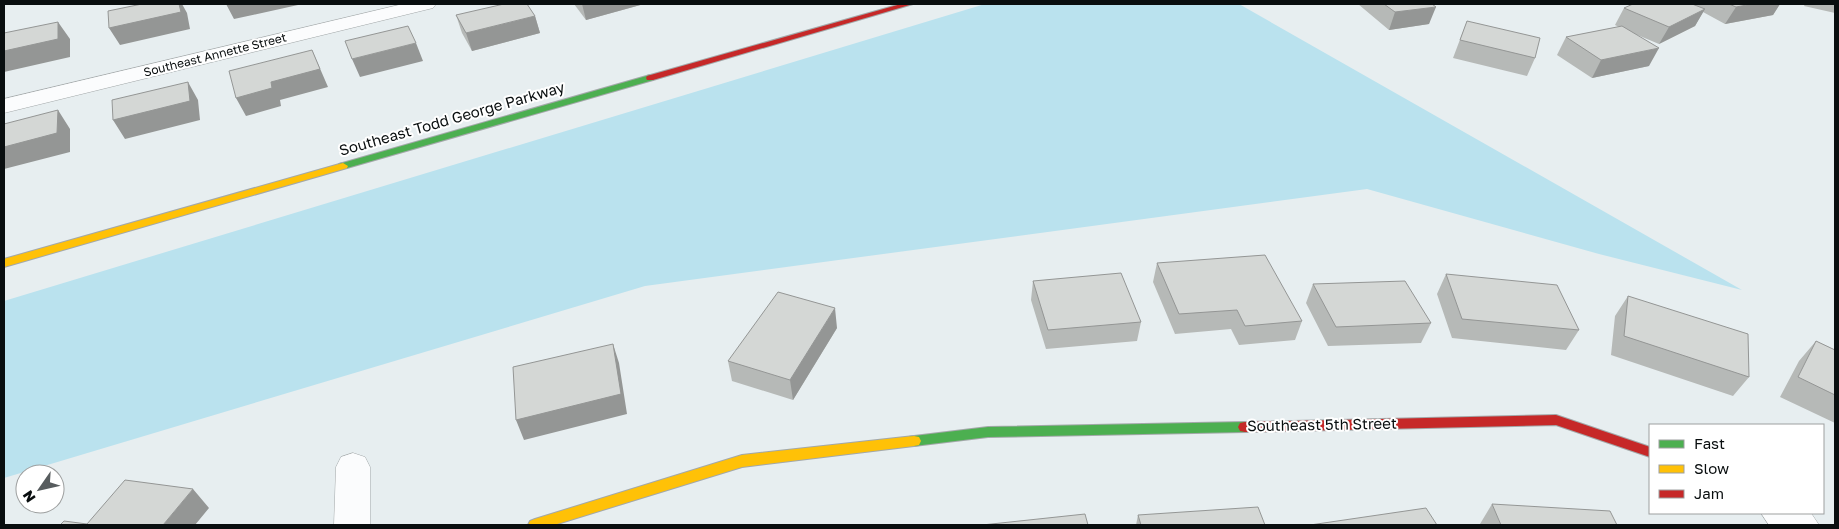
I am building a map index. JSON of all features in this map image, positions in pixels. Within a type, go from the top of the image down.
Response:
[{"type":"main road","name":"Southeast Todd George Parkway","points":[[4,263],[909,4]]},
{"type":"main road","name":"Southeast 5th Street","points":[[535,525],[742,462],[988,432],[1556,420],[1649,452]]},
{"type":"street","name":"Southeast Annette Street","points":[[4,106],[426,4]]},
{"type":"street","points":[[352,467],[352,525]]},
{"type":"street","points":[[1780,514],[1801,525]]},
{"type":"shaded area","points":[[985,4],[1239,4],[1742,290],[1599,254],[1367,189],[645,286],[51,464],[15,464],[15,475],[4,478],[4,301]]},
{"type":"building","points":[[142,4],[179,4],[181,12],[109,28],[108,11]]},
{"type":"building","points":[[504,4],[527,4],[535,16],[466,33],[456,15]]},
{"type":"building","points":[[1384,4],[1432,4],[1436,7],[1395,12]]},
{"type":"building","points":[[1633,4],[1692,4],[1705,9],[1669,27],[1624,8]]},
{"type":"building","points":[[1729,4],[1752,4],[1736,7]]},
{"type":"building","points":[[1467,21],[1540,38],[1535,58],[1460,40]]},
{"type":"building","points":[[58,22],[58,39],[4,51],[4,33]]},
{"type":"building","points":[[408,26],[416,43],[352,59],[345,41]]},
{"type":"building","points":[[1622,26],[1659,48],[1601,60],[1566,37]]},
{"type":"building","points":[[312,50],[320,69],[271,82],[272,88],[236,98],[229,71]]},
{"type":"building","points":[[188,82],[190,101],[113,120],[112,100]]},
{"type":"building","points":[[58,110],[57,133],[4,147],[4,124]]},
{"type":"building","points":[[1265,255],[1302,321],[1245,326],[1237,310],[1179,314],[1157,263]]},
{"type":"building","points":[[1121,273],[1141,322],[1048,330],[1033,281]]},
{"type":"building","points":[[1446,274],[1557,285],[1579,330],[1462,319]]},
{"type":"building","points":[[1405,281],[1431,323],[1336,327],[1313,284]]},
{"type":"building","points":[[778,292],[835,308],[790,380],[728,361]]},
{"type":"building","points":[[1628,296],[1748,334],[1749,377],[1624,336]]},
{"type":"building","points":[[1816,341],[1835,350],[1835,395],[1798,377]]},
{"type":"building","points":[[613,344],[621,394],[516,420],[513,367]]},
{"type":"building","points":[[125,480],[193,489],[163,525],[60,525],[64,521],[87,524]]},
{"type":"building","points":[[1492,504],[1610,511],[1617,525],[1501,525]]},
{"type":"building","points":[[1258,507],[1265,525],[1141,525],[1138,515]]},
{"type":"building","points":[[1426,508],[1437,525],[1310,525]]},
{"type":"building","points":[[1085,514],[1088,525],[982,525]]},
{"type":"traffic: fast","points":[[343,166],[650,78]]},
{"type":"traffic: fast","points":[[914,441],[988,432],[1245,427]]},
{"type":"traffic: slow","points":[[4,263],[343,166]]},
{"type":"traffic: slow","points":[[535,525],[742,461],[914,441]]},
{"type":"traffic: jam","points":[[650,78],[909,4]]},
{"type":"traffic: jam","points":[[1245,427],[1556,420],[1649,452]]}]
